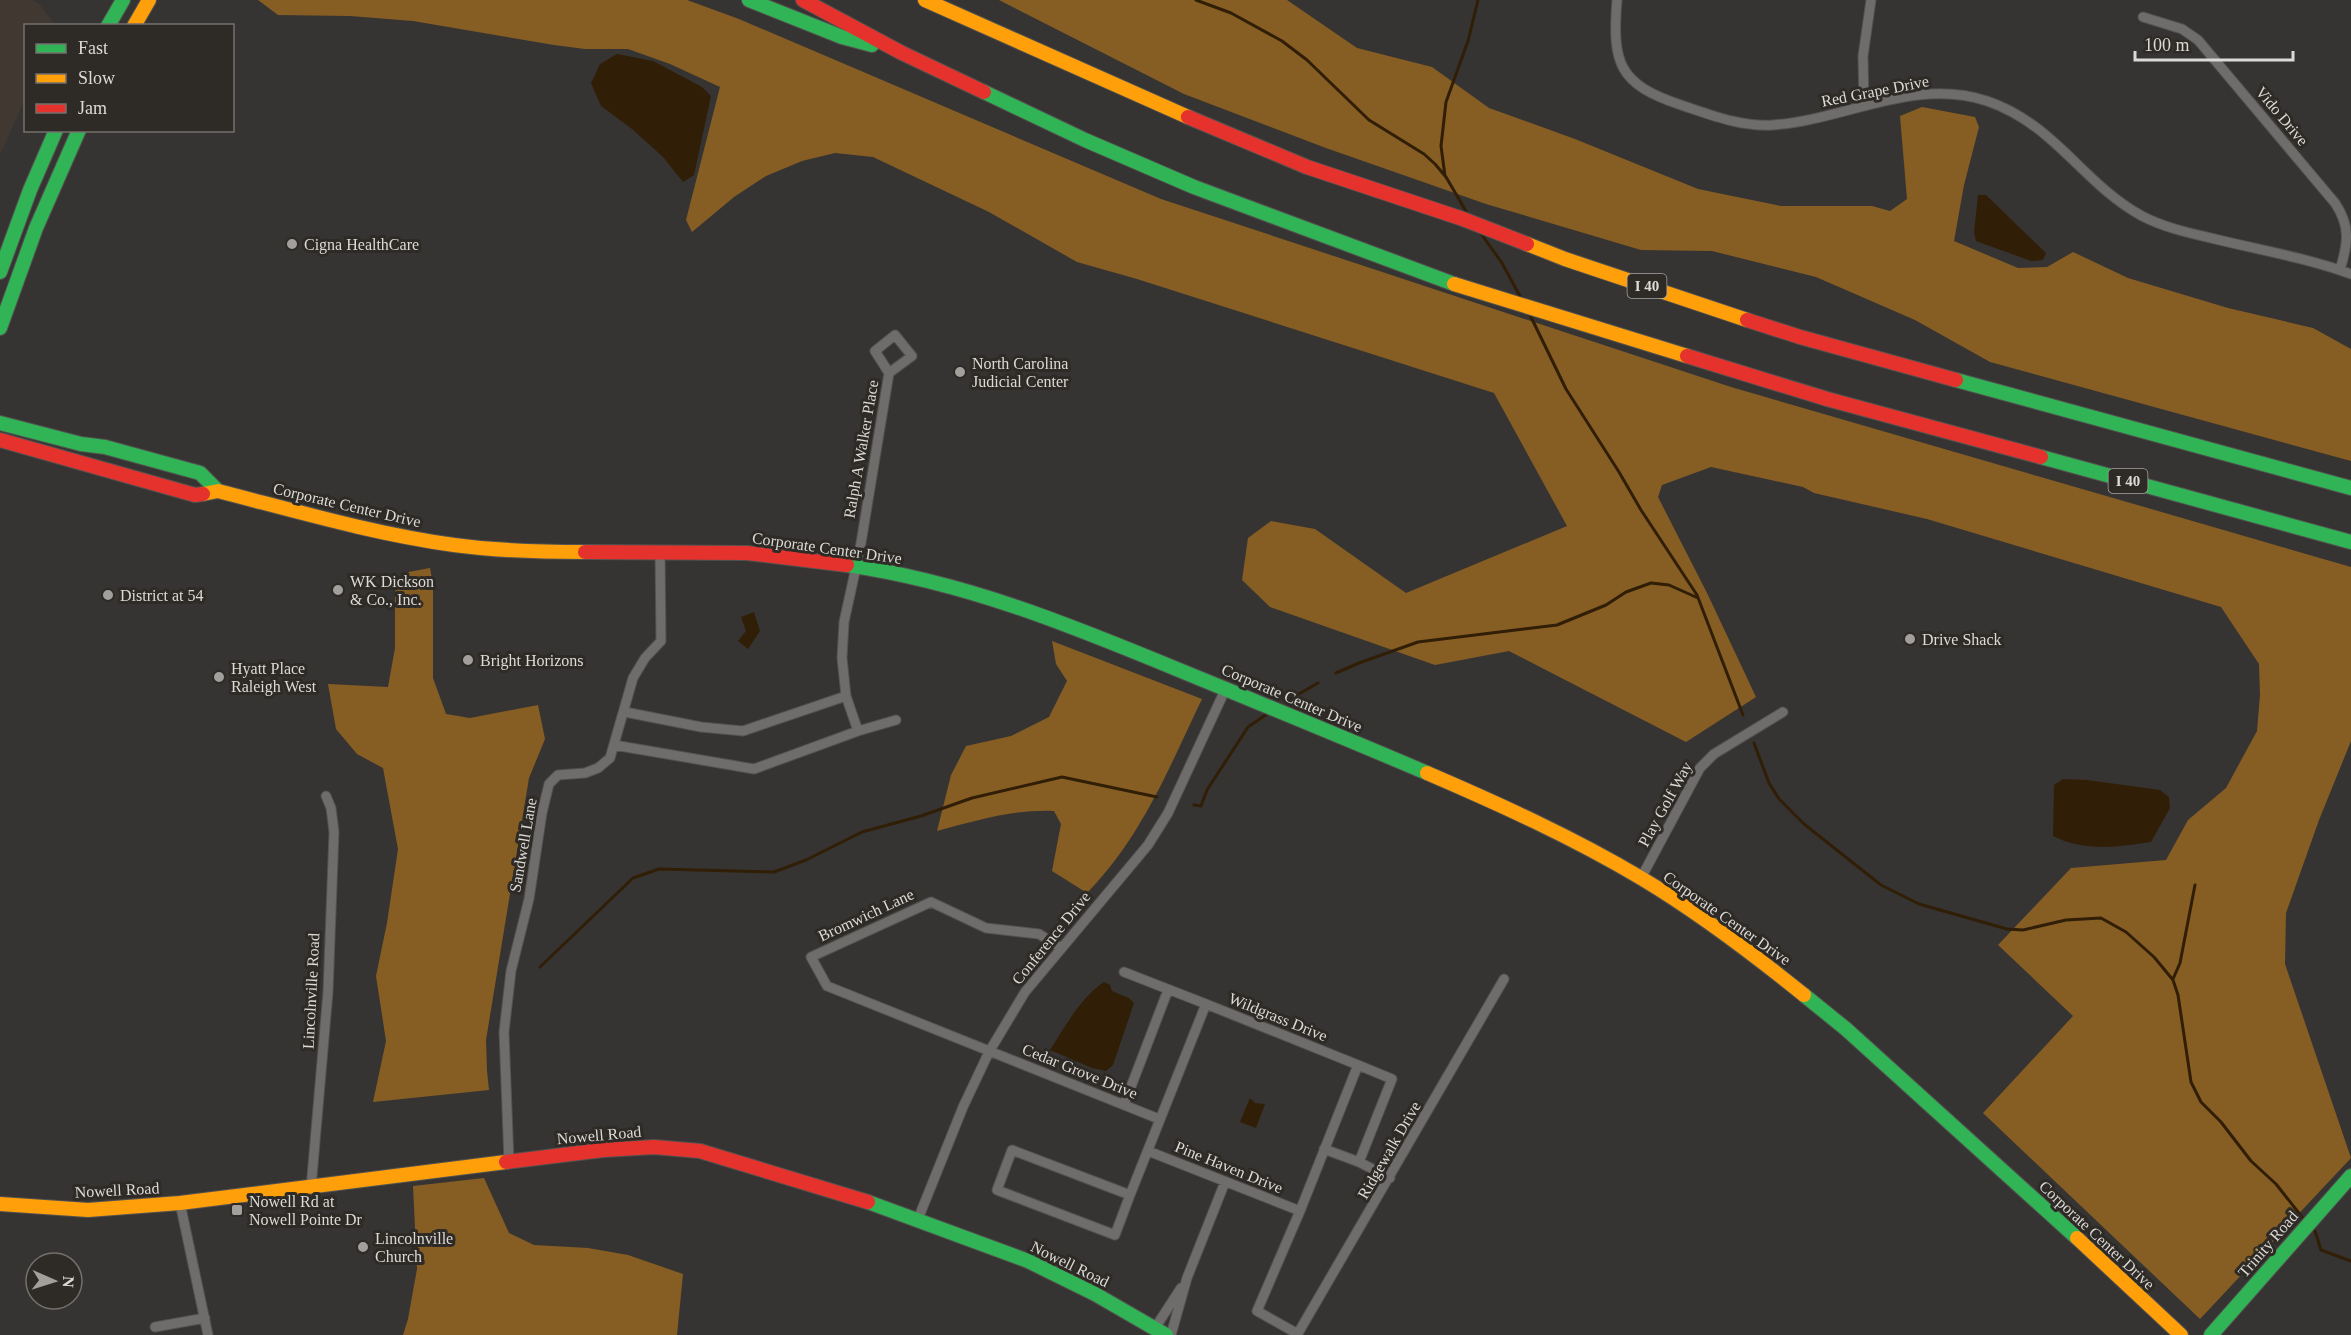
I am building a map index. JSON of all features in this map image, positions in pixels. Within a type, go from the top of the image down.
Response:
[{"type":"main road","points":[[109,24],[123,0]]},
{"type":"main road","points":[[135,24],[149,0]]},
{"type":"main road","points":[[749,0],[842,37],[902,53]]},
{"type":"main road","name":"I 40","points":[[803,0],[902,53],[1085,140],[1194,187],[1468,290],[1827,399],[2351,542]]},
{"type":"main road","name":"I 40","points":[[925,0],[1156,104],[1307,167],[1463,219],[1566,259],[1800,338],[2351,488]]},
{"type":"main road","points":[[942,0],[965,18]]},
{"type":"main road","points":[[0,272],[30,190],[55,132]]},
{"type":"main road","points":[[0,328],[27,248],[54,182],[78,132]]},
{"type":"main road","name":"Corporate Center Drive","points":[[0,423],[81,444],[105,447],[200,473],[218,491]]},
{"type":"main road","name":"Corporate Center Drive","points":[[0,440],[195,495],[218,491],[362,527],[452,545],[520,552],[747,553],[857,565],[952,586],[1020,606],[1226,688],[1490,800],[1641,878],[1745,947],[1845,1029],[2086,1246],[2181,1335]]},
{"type":"main road","points":[[0,447],[16,444]]},
{"type":"main road","name":"Nowell Road","points":[[0,1204],[88,1210],[180,1203],[509,1161],[633,1148],[692,1149],[752,1164],[918,1219],[1028,1261],[1095,1294],[1164,1333]]},
{"type":"main road","name":"Trinity Road","points":[[2211,1335],[2351,1176]]},
{"type":"street","name":"Red Grape Drive","points":[[1617,0],[1614,35],[1618,57],[1628,76],[1636,84],[1656,96],[1723,119],[1749,125],[1785,124],[1907,96],[1957,95],[1987,101],[2032,123],[2115,197],[2146,218],[2170,228],[2351,274]]},
{"type":"street","points":[[1864,105],[1863,56],[1871,0]]},
{"type":"street","name":"Vido Drive","points":[[2143,17],[2182,30],[2198,40],[2335,203],[2343,214],[2348,231],[2340,270]]},
{"type":"street","name":"Ralph A Walker Place","points":[[858,731],[846,696],[842,658],[844,622],[857,565],[889,373]]},
{"type":"street","name":"Sandwell Lane","points":[[509,1161],[504,1032],[511,972],[529,899],[542,813],[549,784],[558,775],[585,773],[598,768],[610,758],[633,678],[645,658],[661,641],[660,551]]},
{"type":"street","name":"Conference Drive","points":[[918,1219],[959,1117],[989,1052],[1025,992],[1148,846],[1168,813],[1226,688]]},
{"type":"street","points":[[625,712],[701,727],[743,731],[846,696]]},
{"type":"street","name":"Play Golf Way","points":[[1641,878],[1701,768],[1714,754],[1783,712]]},
{"type":"street","points":[[614,745],[754,769],[858,731],[896,720]]},
{"type":"street","name":"Lincolnville Road","points":[[311,1188],[328,992],[334,832],[331,808],[326,796]]},
{"type":"street","name":"Bromwich Lane","points":[[989,1052],[827,986],[811,957],[931,902],[986,927],[1039,934],[1061,948]]},
{"type":"street","points":[[1124,972],[1206,1004]]},
{"type":"street","name":"Ridgewalk Drive","points":[[1298,1335],[1504,979]]},
{"type":"street","points":[[1124,1105],[1168,990]]},
{"type":"street","name":"Wildgrass Drive","points":[[1130,1195],[1012,1150],[997,1190],[1115,1235],[1206,1004],[1392,1078],[1359,1162]]},
{"type":"street","name":"Cedar Grove Drive","points":[[989,1052],[1159,1119]]},
{"type":"street","points":[[1298,1335],[1257,1311],[1358,1065]]},
{"type":"street","points":[[1324,1149],[1359,1162],[1390,1178]]},
{"type":"street","name":"Pine Haven Drive","points":[[1148,1151],[1300,1211]]},
{"type":"street","points":[[1164,1333],[1225,1182]]},
{"type":"street","points":[[180,1203],[208,1335]]},
{"type":"street","points":[[1164,1333],[1187,1278]]},
{"type":"street","points":[[155,1327],[205,1318]]},
{"type":"shaded area","points":[[0,0],[32,0],[39,4],[54,24],[24,24],[24,102],[0,154]]},
{"type":"shaded area","points":[[258,0],[687,0],[739,19],[1161,199],[1731,387],[2351,567],[2351,741],[2319,820],[2286,913],[2285,964],[2351,1158],[2200,1319],[1983,1113],[2073,1016],[1998,945],[2071,868],[2166,860],[2188,820],[2226,788],[2257,731],[2260,695],[2259,664],[2221,607],[1927,519],[1814,493],[1803,487],[1711,467],[1662,485],[1658,497],[1756,697],[1686,742],[1509,651],[1435,665],[1270,607],[1242,580],[1248,538],[1271,521],[1315,529],[1406,593],[1567,526],[1494,393],[1077,262],[989,212],[873,157],[835,153],[802,161],[766,176],[734,197],[692,232],[686,220],[720,87],[670,64],[628,49],[585,49],[554,45],[413,21],[350,16],[278,15]]},
{"type":"shaded area","points":[[999,0],[1287,0],[1357,48],[1432,67],[1489,108],[1575,139],[1698,189],[1781,206],[1872,206],[1890,211],[1907,199],[1900,116],[1922,107],[1975,117],[1979,127],[1964,185],[1954,241],[2018,268],[2047,267],[2073,252],[2128,278],[2228,308],[2313,328],[2351,349],[2351,461],[1990,362],[1915,320],[1816,277],[1712,251],[1641,250],[1486,204],[1326,148],[1184,94]]},
{"type":"shaded area","points":[[617,54],[653,61],[702,87],[711,96],[694,175],[683,182],[663,157],[632,129],[601,106],[591,83],[600,64]]},
{"type":"shaded area","points":[[1978,195],[1986,195],[2046,253],[2043,260],[2031,261],[1976,241],[1974,233]]},
{"type":"shaded area","points":[[430,568],[433,584],[433,678],[446,714],[470,718],[538,705],[545,739],[529,778],[486,1040],[489,1090],[373,1102],[386,1041],[376,976],[398,849],[383,768],[357,754],[336,729],[328,684],[388,687],[395,648],[395,592],[403,573]]},
{"type":"shaded area","points":[[754,612],[760,631],[748,649],[738,641],[746,631],[741,617]]},
{"type":"shaded area","points":[[1052,641],[1202,699],[1138,826],[1106,872],[1087,893],[1052,871],[1061,824],[1054,811],[1009,814],[937,831],[951,775],[966,746],[1011,736],[1049,717],[1067,681],[1056,664]]},
{"type":"shaded area","points":[[2063,779],[2160,790],[2169,797],[2170,808],[2151,842],[2102,847],[2065,841],[2053,836],[2054,785]]},
{"type":"shaded area","points":[[1104,982],[1110,985],[1112,991],[1129,998],[1134,1003],[1113,1065],[1106,1071],[1092,1068],[1050,1050],[1080,1004]]},
{"type":"shaded area","points":[[1250,1098],[1255,1103],[1265,1104],[1256,1128],[1240,1122]]},
{"type":"shaded area","points":[[484,1178],[509,1233],[534,1245],[588,1248],[628,1255],[683,1274],[677,1335],[403,1335],[417,1269],[413,1186]]},
{"type":"waterway","points":[[1196,0],[1231,13],[1282,41],[1307,60],[1369,120],[1424,154],[1435,164],[1446,177],[1467,213]]},
{"type":"waterway","points":[[1445,176],[1441,146],[1446,102],[1468,41],[1478,0]]},
{"type":"waterway","points":[[1482,235],[1502,263],[1521,298]]},
{"type":"waterway","points":[[1530,315],[1566,389],[1697,595],[1743,715]]},
{"type":"waterway","points":[[1336,673],[1418,642],[1557,625],[1606,605],[1626,592],[1651,583],[1669,585],[1698,598]]},
{"type":"waterway","points":[[1290,699],[1318,683]]},
{"type":"waterway","points":[[1194,805],[1201,806],[1207,790],[1248,727],[1267,714]]},
{"type":"waterway","points":[[1754,743],[1769,783],[1779,799],[1804,824],[1881,885],[1919,904],[2007,929],[2023,930],[2066,920],[2101,918],[2126,932],[2154,957],[2173,980],[2178,995],[2191,1082],[2201,1102],[2221,1122],[2251,1161],[2276,1184],[2302,1217]]},
{"type":"waterway","points":[[540,967],[633,878],[659,869],[774,872],[806,860],[862,832],[921,816],[972,798],[1062,777],[1157,797]]},
{"type":"waterway","points":[[2173,979],[2180,963],[2195,885]]},
{"type":"waterway","points":[[2315,1231],[2321,1250],[2351,1261]]},
{"type":"traffic: fast","points":[[109,24],[123,0]]},
{"type":"traffic: fast","points":[[749,0],[842,37],[872,45]]},
{"type":"traffic: fast","points":[[984,92],[1085,140],[1194,187],[1454,284]]},
{"type":"traffic: fast","points":[[0,272],[30,190],[55,132]]},
{"type":"traffic: fast","points":[[0,328],[36,228],[78,132]]},
{"type":"traffic: fast","points":[[1956,380],[2351,488]]},
{"type":"traffic: fast","points":[[0,423],[81,444],[105,447],[200,473],[218,491]]},
{"type":"traffic: fast","points":[[2041,457],[2351,542]]},
{"type":"traffic: fast","points":[[847,565],[933,582],[1057,621],[1427,773]]},
{"type":"traffic: fast","points":[[1804,995],[1846,1029],[2077,1238]]},
{"type":"traffic: fast","points":[[2211,1335],[2351,1176]]},
{"type":"traffic: fast","points":[[868,1202],[1028,1261],[1095,1294],[1166,1335]]},
{"type":"traffic: slow","points":[[135,24],[149,0]]},
{"type":"traffic: slow","points":[[925,0],[1188,117]]},
{"type":"traffic: slow","points":[[1527,244],[1747,320]]},
{"type":"traffic: slow","points":[[1454,284],[1687,356]]},
{"type":"traffic: slow","points":[[203,494],[218,491],[365,528],[454,545],[520,551],[585,552]]},
{"type":"traffic: slow","points":[[1427,773],[1535,822],[1641,878],[1724,934],[1804,995]]},
{"type":"traffic: slow","points":[[0,1204],[88,1210],[180,1203],[506,1162]]},
{"type":"traffic: slow","points":[[2077,1238],[2181,1335]]},
{"type":"traffic: jam","points":[[803,0],[902,53],[984,92]]},
{"type":"traffic: jam","points":[[1188,117],[1307,167],[1463,219],[1527,244]]},
{"type":"traffic: jam","points":[[1747,320],[1956,380]]},
{"type":"traffic: jam","points":[[1687,356],[1827,399],[2041,457]]},
{"type":"traffic: jam","points":[[0,440],[195,495],[203,494]]},
{"type":"traffic: jam","points":[[585,552],[747,553],[847,565]]},
{"type":"traffic: jam","points":[[506,1162],[603,1150],[654,1147],[700,1151],[868,1202]]},
{"type":"place","name":"Cigna HealthCare","points":[[292,244]]},
{"type":"place","name":"North Carolina Judicial Center","points":[[960,372]]},
{"type":"place","name":"WK Dickson & Co., Inc.","points":[[338,590]]},
{"type":"place","name":"District at 54","points":[[108,595]]},
{"type":"place","name":"Drive Shack","points":[[1910,639]]},
{"type":"place","name":"Bright Horizons","points":[[468,660]]},
{"type":"place","name":"Hyatt Place Raleigh West","points":[[219,677]]},
{"type":"place","name":"Nowell Rd at Nowell Pointe Dr","points":[[237,1210]]},
{"type":"place","name":"Lincolnville Church","points":[[363,1247]]}]
